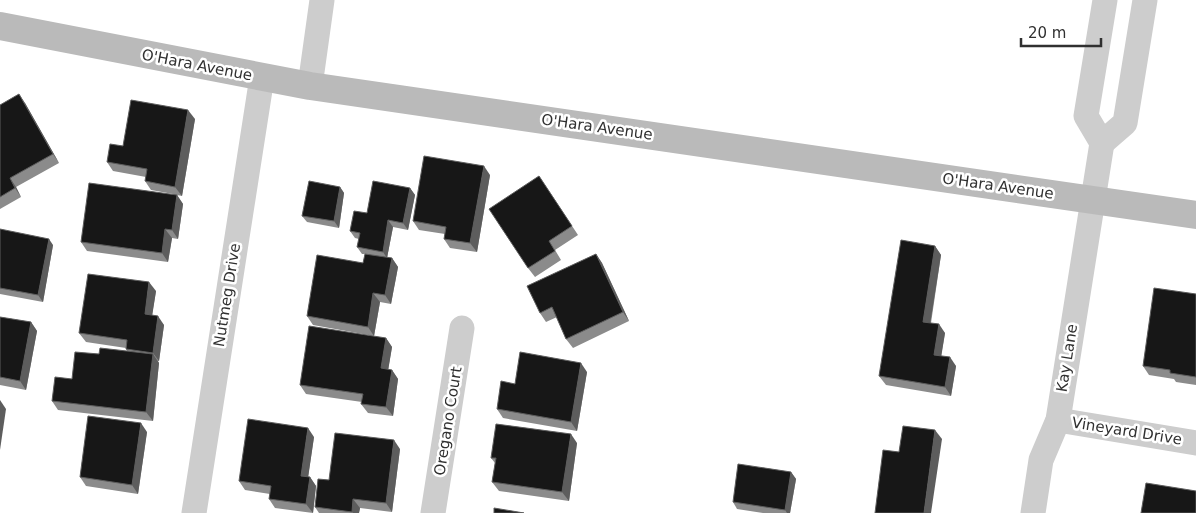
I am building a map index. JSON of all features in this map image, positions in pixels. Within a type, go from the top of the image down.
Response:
[{"type":"main road","name":"O'Hara Avenue","points":[[0,26],[310,86],[1196,215]]},
{"type":"street","points":[[310,86],[322,0]]},
{"type":"street","points":[[1105,0],[1086,116],[1102,143],[1125,123],[1145,0]]},
{"type":"street","name":"Nutmeg Drive","points":[[194,513],[262,77]]},
{"type":"street","name":"Kay Lane","points":[[1033,513],[1041,460],[1058,420],[1102,143]]},
{"type":"street","name":"Oregano Court","points":[[434,513],[462,328]]},
{"type":"street","name":"Vineyard Drive","points":[[1058,420],[1196,442]]},
{"type":"building","points":[[19,94],[53,154],[10,178],[15,188],[0,197],[0,105]]},
{"type":"building","points":[[131,100],[188,110],[175,187],[145,181],[147,169],[107,162],[110,144],[123,146]]},
{"type":"building","points":[[424,156],[484,166],[470,243],[444,239],[446,227],[413,221]]},
{"type":"building","points":[[539,176],[572,226],[549,241],[555,251],[528,268],[489,209]]},
{"type":"building","points":[[309,181],[340,187],[334,221],[302,216]]},
{"type":"building","points":[[373,181],[410,188],[403,223],[388,220],[383,252],[357,247],[360,233],[350,231],[354,211],[367,213]]},
{"type":"building","points":[[89,183],[177,195],[172,230],[165,229],[162,253],[81,242]]},
{"type":"building","points":[[0,229],[49,239],[38,295],[0,288]]},
{"type":"building","points":[[901,240],[935,246],[923,322],[939,324],[934,355],[950,357],[945,387],[879,376]]},
{"type":"building","points":[[365,254],[392,258],[385,295],[373,293],[368,327],[307,316],[317,255],[363,263]]},
{"type":"building","points":[[596,254],[623,312],[566,339],[552,307],[540,313],[527,286]]},
{"type":"building","points":[[88,274],[149,282],[145,314],[158,316],[153,353],[126,349],[127,340],[79,333]]},
{"type":"building","points":[[1154,288],[1196,294],[1196,377],[1170,373],[1170,370],[1143,366]]},
{"type":"building","points":[[0,317],[31,322],[20,381],[0,377]]},
{"type":"building","points":[[309,326],[386,338],[381,368],[392,370],[386,407],[361,404],[363,394],[300,385]]},
{"type":"building","points":[[100,348],[153,354],[146,412],[52,401],[55,377],[72,379],[75,352],[99,354]]},
{"type":"building","points":[[520,352],[581,363],[571,422],[497,409],[501,381],[515,384]]},
{"type":"building","points":[[88,416],[141,423],[132,485],[80,477]]},
{"type":"building","points":[[248,419],[308,428],[301,476],[310,477],[306,504],[269,499],[271,486],[239,481]]},
{"type":"building","points":[[496,424],[571,434],[562,492],[492,482],[496,458],[491,458]]},
{"type":"building","points":[[903,426],[935,430],[924,513],[875,513],[883,450],[899,452]]},
{"type":"building","points":[[335,433],[394,440],[386,503],[353,499],[352,512],[315,507],[318,479],[329,480]]},
{"type":"building","points":[[738,464],[791,472],[785,510],[733,502]]},
{"type":"building","points":[[1146,483],[1196,491],[1196,513],[1141,513]]},
{"type":"building","points":[[494,508],[524,513],[494,513]]}]
